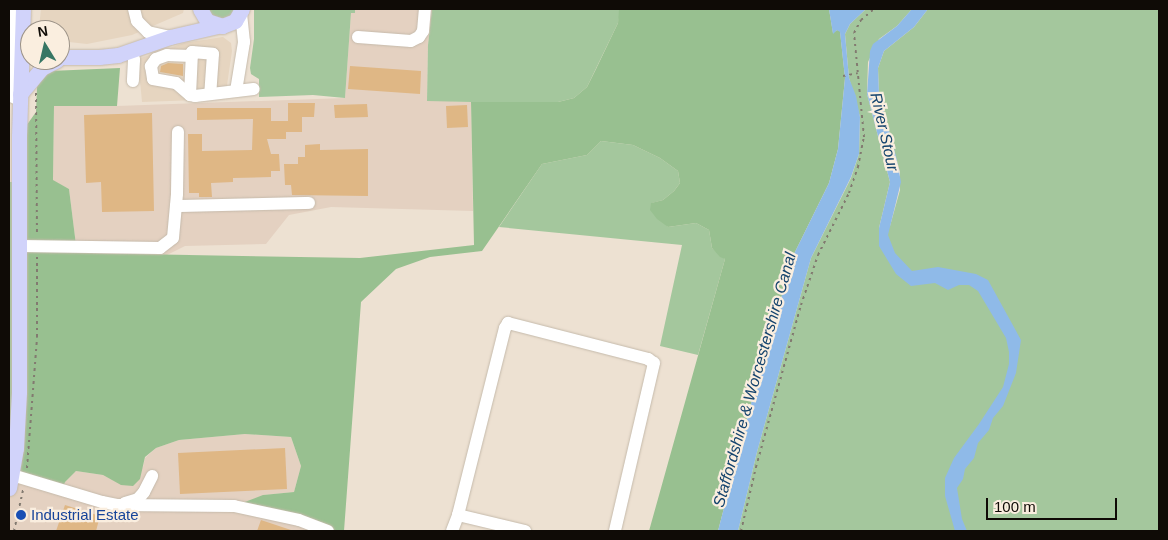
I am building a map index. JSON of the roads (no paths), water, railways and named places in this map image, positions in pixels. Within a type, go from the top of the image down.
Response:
[{"type":"main road","points":[[170,37],[190,22],[199,9],[207,21],[222,26]]},
{"type":"main road","points":[[70,58],[99,57],[132,51],[170,37],[222,26],[235,21],[242,10]]},
{"type":"main road","points":[[15,481],[17,428],[14,264],[21,246],[20,97],[24,70]]},
{"type":"main road","points":[[20,97],[40,70]]},
{"type":"street","points":[[134,9],[136,21],[148,32],[170,37]]},
{"type":"street","points":[[358,37],[411,41],[419,37],[423,31],[425,9]]},
{"type":"street","points":[[20,97],[11,96],[11,64],[14,12],[23,10]]},
{"type":"street","points":[[236,91],[244,42],[242,10]]},
{"type":"street","points":[[222,26],[237,37],[241,52]]},
{"type":"street","points":[[132,51],[134,60],[133,81]]},
{"type":"street","points":[[190,95],[192,52],[213,54],[210,92]]},
{"type":"street","points":[[192,56],[167,55],[156,59],[151,66],[152,79],[176,83],[190,95],[254,89]]},
{"type":"street","points":[[21,246],[160,248],[173,238],[178,132]]},
{"type":"street","points":[[176,206],[309,203]]},
{"type":"street","points":[[452,531],[458,515],[505,328],[508,323],[648,358],[654,363],[615,531]]},
{"type":"street","points":[[118,505],[138,499],[148,487],[152,476]]},
{"type":"street","points":[[15,481],[118,505],[234,506],[299,520],[328,531]]},
{"type":"street","points":[[458,515],[525,531]]},
{"type":"water","points":[[829,9],[866,9],[850,24],[845,34],[849,78],[856,96],[860,117],[859,154],[851,177],[811,258],[757,452],[738,531],[718,531],[758,377],[794,254],[829,183],[838,149],[845,78],[840,32],[837,30],[833,34]]},
{"type":"water","name":"River Stour","points":[[912,9],[928,9],[914,27],[884,51],[878,68],[879,94],[901,182],[888,235],[895,253],[912,271],[938,267],[976,274],[988,280],[1021,340],[1016,373],[1003,406],[993,418],[989,430],[978,443],[974,458],[965,469],[963,479],[957,488],[962,519],[967,531],[955,531],[945,496],[945,478],[954,458],[1003,387],[1009,364],[1009,352],[1006,338],[978,291],[969,285],[959,285],[948,290],[935,283],[911,286],[896,274],[879,246],[879,228],[890,182],[867,94],[870,51],[873,44],[897,26]]},
{"type":"place","name":"Industrial Estate","points":[[21,515]]},
{"type":"water label","name":"Staffordshire & Worcestershire Canal","points":[[755,380]]}]
